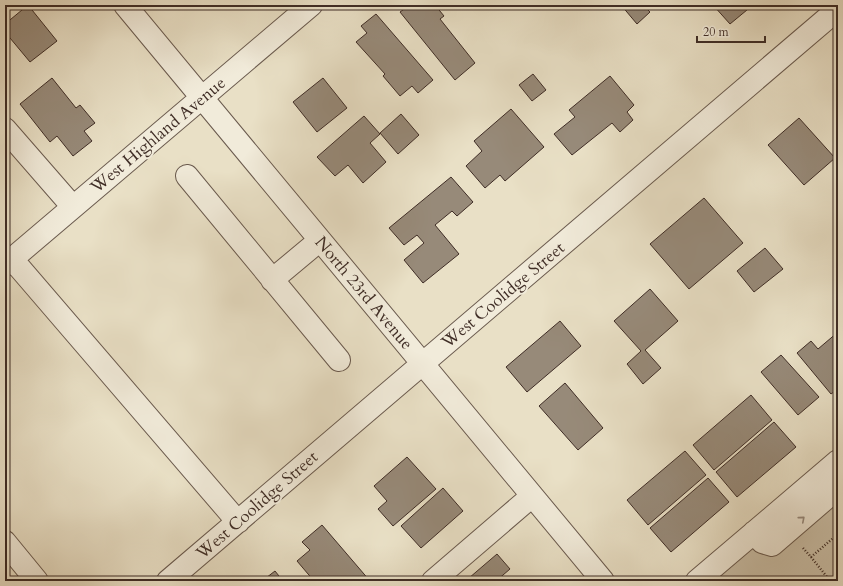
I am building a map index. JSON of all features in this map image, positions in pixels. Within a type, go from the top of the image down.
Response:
[{"type":"street","name":"North 23rd Avenue","points":[[124,5],[603,581]]},
{"type":"street","name":"West Highland Avenue","points":[[9,262],[311,5]]},
{"type":"street","name":"West Coolidge Street","points":[[168,581],[838,9]]},
{"type":"street","points":[[5,129],[73,207]]},
{"type":"street","points":[[187,176],[339,360]]},
{"type":"street","points":[[272,280],[320,240]]},
{"type":"street","points":[[9,262],[238,522]]},
{"type":"street","points":[[697,581],[838,461]]},
{"type":"street","points":[[754,532],[762,542],[772,545],[838,488]]},
{"type":"street","points":[[433,581],[532,496]]},
{"type":"street","points":[[5,542],[38,581]]},
{"type":"path","points":[[811,557],[831,581]]},
{"type":"path","points":[[823,581],[827,577]]},
{"type":"shaded area","points":[[838,466],[838,581],[705,581]]},
{"type":"building","points":[[28,5],[57,41],[30,62],[5,32],[5,24]]},
{"type":"building","points":[[410,5],[435,5],[444,16],[440,19],[475,63],[455,80],[400,12]]},
{"type":"building","points":[[621,5],[649,5],[646,8],[650,12],[637,24]]},
{"type":"building","points":[[713,5],[753,5],[730,24]]},
{"type":"building","points":[[376,14],[433,80],[418,93],[412,86],[400,96],[383,76],[385,74],[356,42],[367,33],[361,26]]},
{"type":"building","points":[[533,74],[546,90],[532,101],[519,85]]},
{"type":"building","points":[[610,76],[634,105],[627,112],[633,120],[620,132],[612,123],[572,155],[554,134],[575,117],[569,110]]},
{"type":"building","points":[[52,78],[76,108],[80,105],[95,123],[84,131],[92,141],[73,156],[57,136],[50,142],[20,104]]},
{"type":"building","points":[[323,78],[347,108],[317,132],[293,102]]},
{"type":"building","points":[[511,109],[544,147],[505,181],[500,175],[485,188],[466,166],[482,151],[474,141]]},
{"type":"building","points":[[401,114],[419,135],[398,154],[380,133]]},
{"type":"building","points":[[364,116],[380,134],[370,143],[386,162],[363,183],[348,165],[335,176],[317,157]]},
{"type":"building","points":[[799,118],[835,158],[804,185],[768,145]]},
{"type":"building","points":[[451,177],[473,202],[457,216],[452,211],[435,225],[459,254],[423,283],[404,260],[424,243],[417,235],[404,245],[389,228]]},
{"type":"building","points":[[704,198],[743,243],[689,289],[650,244]]},
{"type":"building","points":[[765,248],[783,269],[754,292],[737,271]]},
{"type":"building","points":[[650,289],[678,321],[645,350],[661,368],[643,384],[627,364],[641,351],[614,321]]},
{"type":"building","points":[[560,321],[581,346],[527,392],[506,367]]},
{"type":"building","points":[[838,332],[838,389],[831,394],[797,353],[811,341],[818,349]]},
{"type":"building","points":[[781,355],[819,397],[798,415],[761,372]]},
{"type":"building","points":[[565,383],[603,428],[578,450],[539,406]]},
{"type":"building","points":[[751,395],[772,420],[714,470],[693,445]]},
{"type":"building","points":[[774,422],[796,447],[737,497],[716,472]]},
{"type":"building","points":[[685,451],[706,475],[648,525],[627,500]]},
{"type":"building","points":[[407,457],[436,489],[393,526],[378,509],[387,501],[374,486]]},
{"type":"building","points":[[708,478],[729,502],[671,552],[650,528]]},
{"type":"building","points":[[443,488],[463,511],[421,548],[401,526]]},
{"type":"building","points":[[322,525],[370,581],[314,581],[297,561],[310,550],[302,542]]},
{"type":"building","points":[[497,554],[510,569],[496,581],[490,581],[487,577],[481,581],[472,581],[469,578]]},
{"type":"building","points":[[275,571],[283,581],[262,581]]}]
